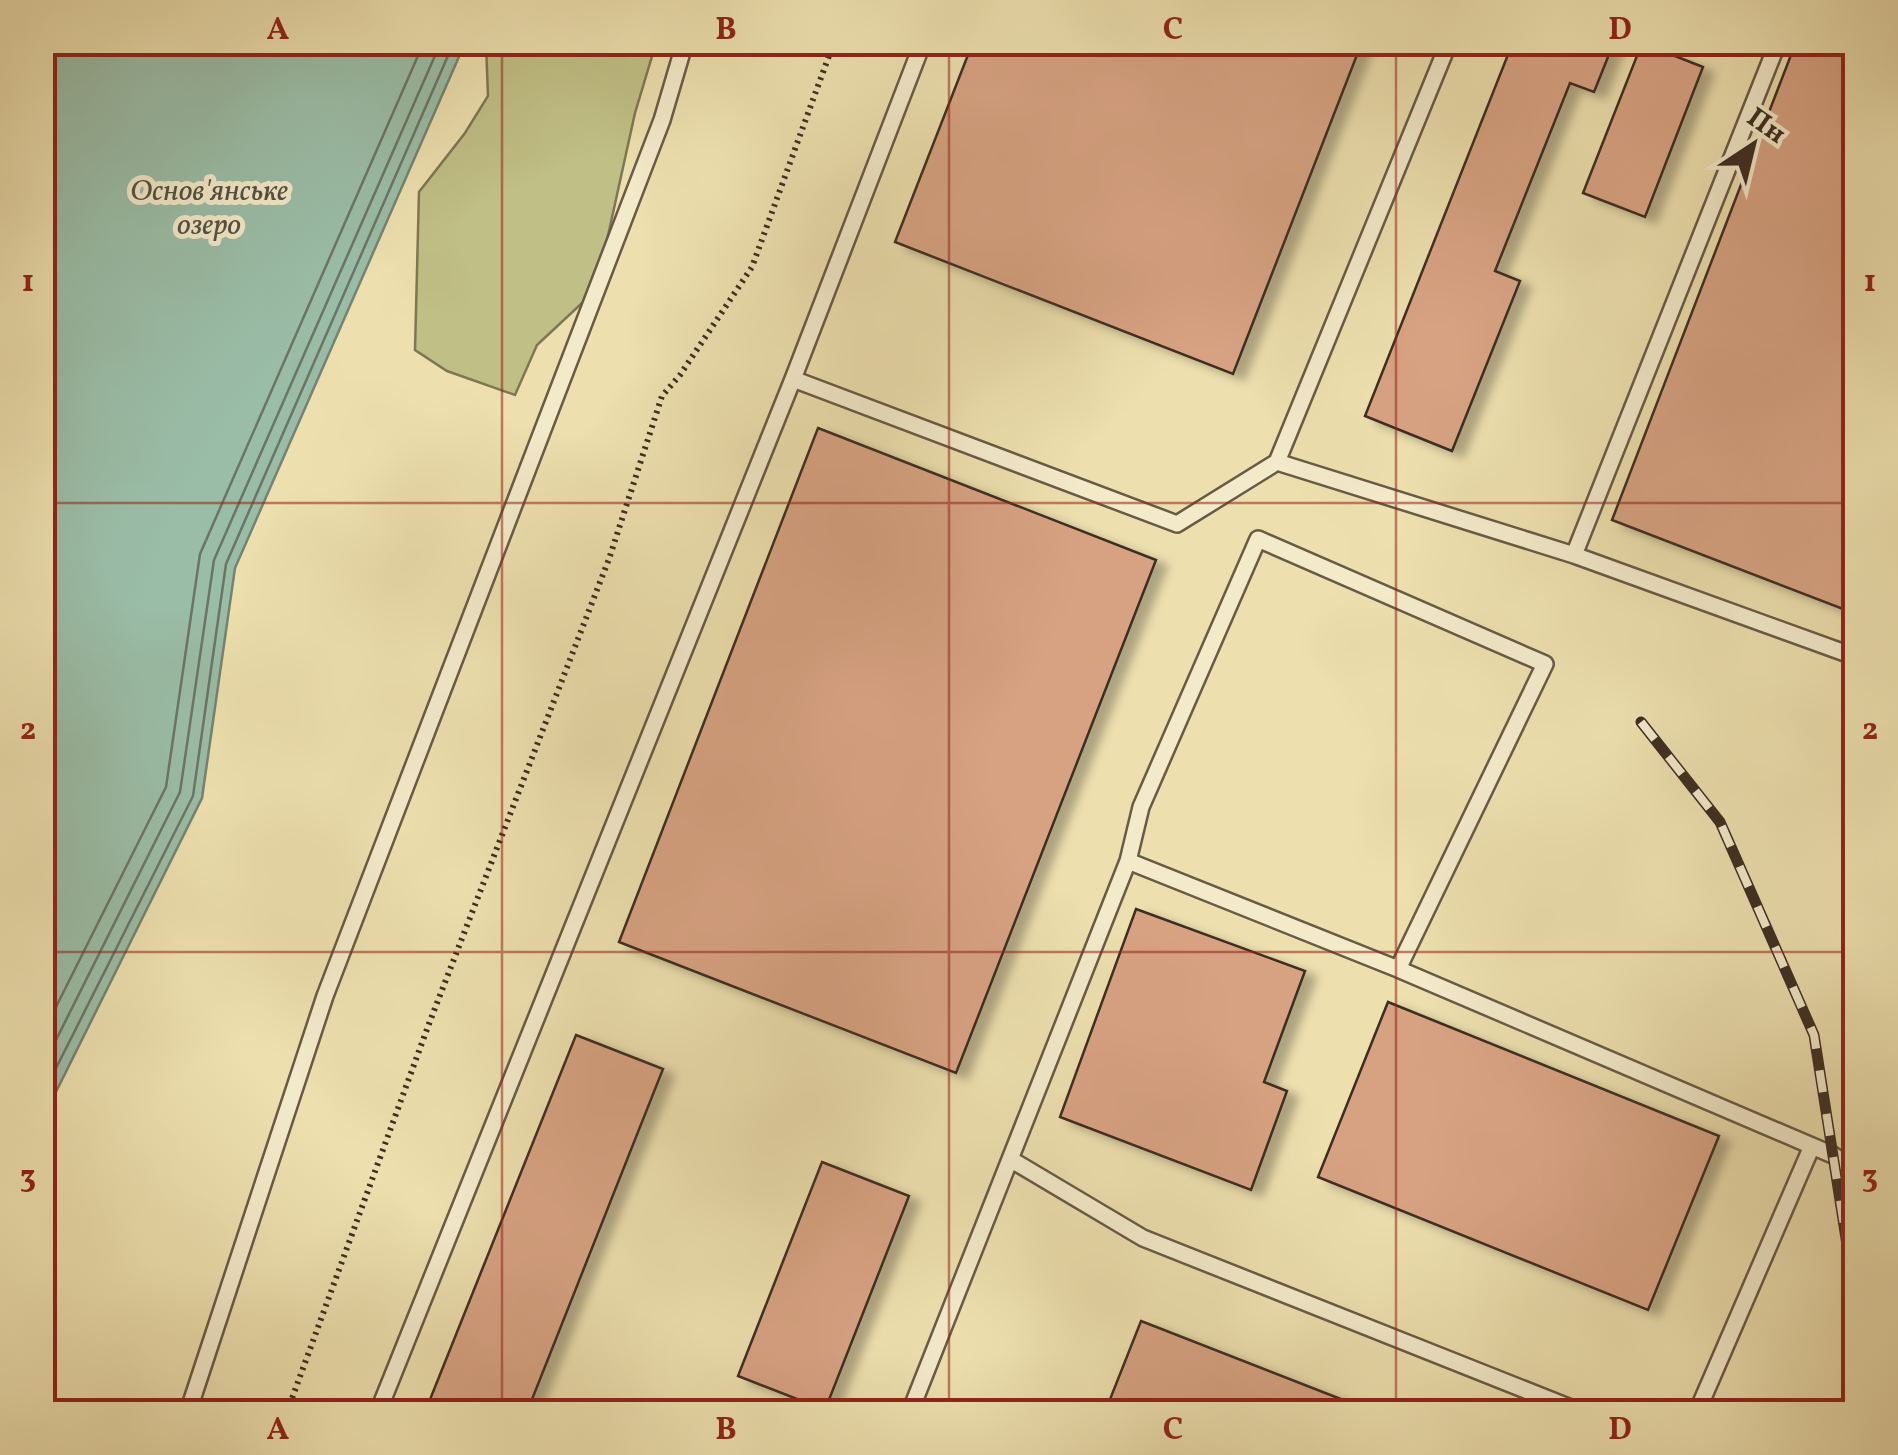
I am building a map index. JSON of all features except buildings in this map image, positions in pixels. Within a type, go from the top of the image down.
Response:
[{"type":"lane","points":[[188,1412],[325,996],[662,120],[685,42]]},
{"type":"lane","points":[[378,1412],[793,379],[923,42]]},
{"type":"lane","points":[[793,379],[1177,524],[1277,462],[1449,42]]},
{"type":"lane","points":[[1574,555],[1778,42]]},
{"type":"lane","points":[[1277,462],[1574,555],[1856,657]]},
{"type":"lane","points":[[910,1412],[1128,862],[1141,807],[1258,539],[1545,664],[1398,969]]},
{"type":"lane","points":[[1128,862],[1398,969],[1833,1155],[1856,1172]]},
{"type":"lane","points":[[1697,1412],[1812,1146]]},
{"type":"lane","points":[[1010,1159],[1143,1238],[1581,1412]]},
{"type":"path","points":[[288,1412],[430,1022],[609,559],[662,396],[752,267],[834,42]]},
{"type":"shaded area","points":[[486,43],[656,43],[635,113],[596,290],[537,345],[515,395],[447,371],[415,350],[419,192],[488,96]]},
{"type":"water","name":"Основ'янське озеро","points":[[43,42],[465,43],[235,568],[202,798],[43,1118]]},
{"type":"railway","points":[[1641,722],[1720,822],[1814,1035],[1856,1302]]}]
